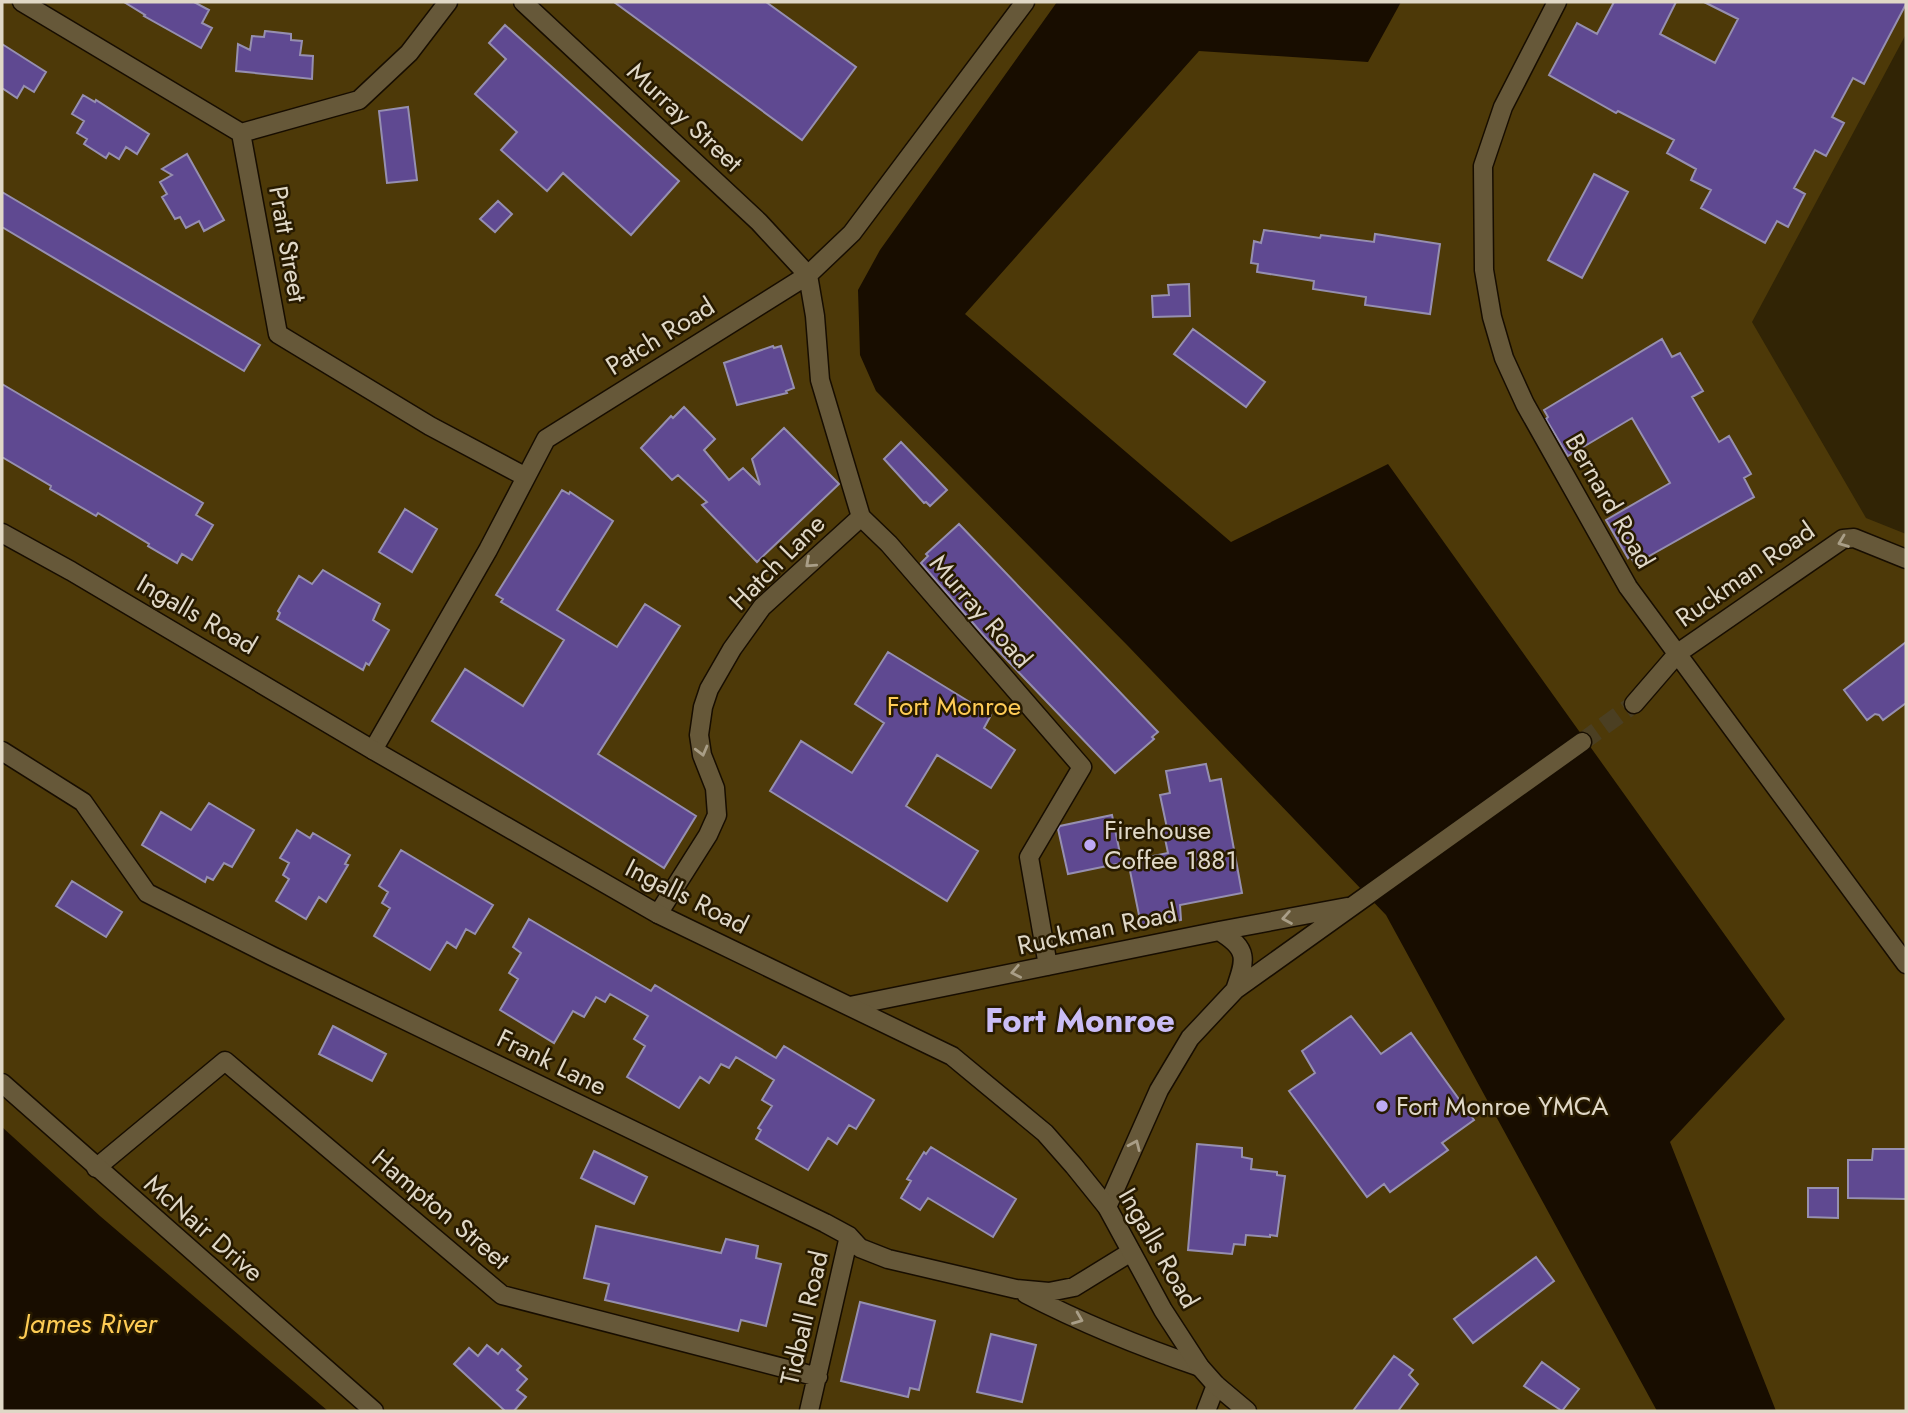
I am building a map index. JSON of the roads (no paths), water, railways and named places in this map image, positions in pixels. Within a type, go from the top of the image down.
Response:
[{"type":"street","points":[[22,2],[241,133],[359,100],[409,53],[448,2]]},
{"type":"street","name":"Murray Street","points":[[523,2],[759,222],[808,275]]},
{"type":"street","name":"Patch Road","points":[[373,750],[488,550],[546,439],[808,275],[852,233],[1025,2]]},
{"type":"street","name":"Bernard Road","points":[[1557,2],[1503,107],[1483,166],[1484,270],[1492,317],[1504,358],[1531,415],[1629,587],[1906,964]]},
{"type":"street","name":"Pratt Street","points":[[241,133],[278,334],[430,426],[526,477]]},
{"type":"street","name":"Murray Road","points":[[808,275],[815,316],[820,380],[861,517],[889,544],[1082,767],[1029,857],[1048,966]]},
{"type":"street","name":"Hatch Lane","points":[[659,914],[708,835],[717,815],[715,788],[702,755],[699,735],[709,689],[732,649],[762,607],[861,517]]},
{"type":"street","name":"Ingalls Road","points":[[2,533],[659,914],[952,1056],[1045,1133],[1107,1207],[1163,1310],[1200,1367],[1216,1385],[1247,1411]]},
{"type":"street","name":"Ruckman Road","points":[[1634,704],[1678,653],[1843,539],[1854,538],[1906,559]]},
{"type":"street","name":"Ruckman Road","points":[[1107,1207],[1160,1090],[1190,1038],[1235,990],[1582,742]]},
{"type":"street","name":"Frank Lane","points":[[2,751],[83,802],[147,893],[849,1236],[860,1248],[888,1259],[1016,1289],[1049,1292],[1074,1287],[1131,1252]]},
{"type":"street","name":"Ruckman Road","points":[[850,1006],[1354,906]]},
{"type":"street","points":[[1219,931],[1236,941],[1242,954],[1244,965],[1235,990]]},
{"type":"street","name":"Hampton Street","points":[[96,1168],[225,1061],[502,1295],[818,1377]]},
{"type":"street","name":"McNair Drive","points":[[2,1083],[374,1411]]},
{"type":"street","name":"Tidball Road","points":[[809,1411],[849,1236]]},
{"type":"street","points":[[1016,1289],[1059,1311],[1154,1352],[1200,1367]]},
{"type":"street","points":[[1206,1411],[1216,1385]]},
{"type":"water","points":[[1057,2],[1401,2],[1368,62],[1199,51],[965,314],[1231,542],[1388,464],[1785,1019],[1670,1142],[1776,1411],[1657,1411],[1386,915],[1128,646],[876,391],[860,355],[858,290],[880,250]]},
{"type":"water","name":"James River","points":[[2,1127],[100,1216],[328,1411],[2,1411]]},
{"type":"tunnel","points":[[1582,742],[1634,704]]},
{"type":"place","name":"Firehouse Coffee 1881","points":[[1090,845]]},
{"type":"place","name":"Fort Monroe YMCA","points":[[1382,1106]]},
{"type":"district","name":"Fort Monroe","points":[[1080,1020]]}]
